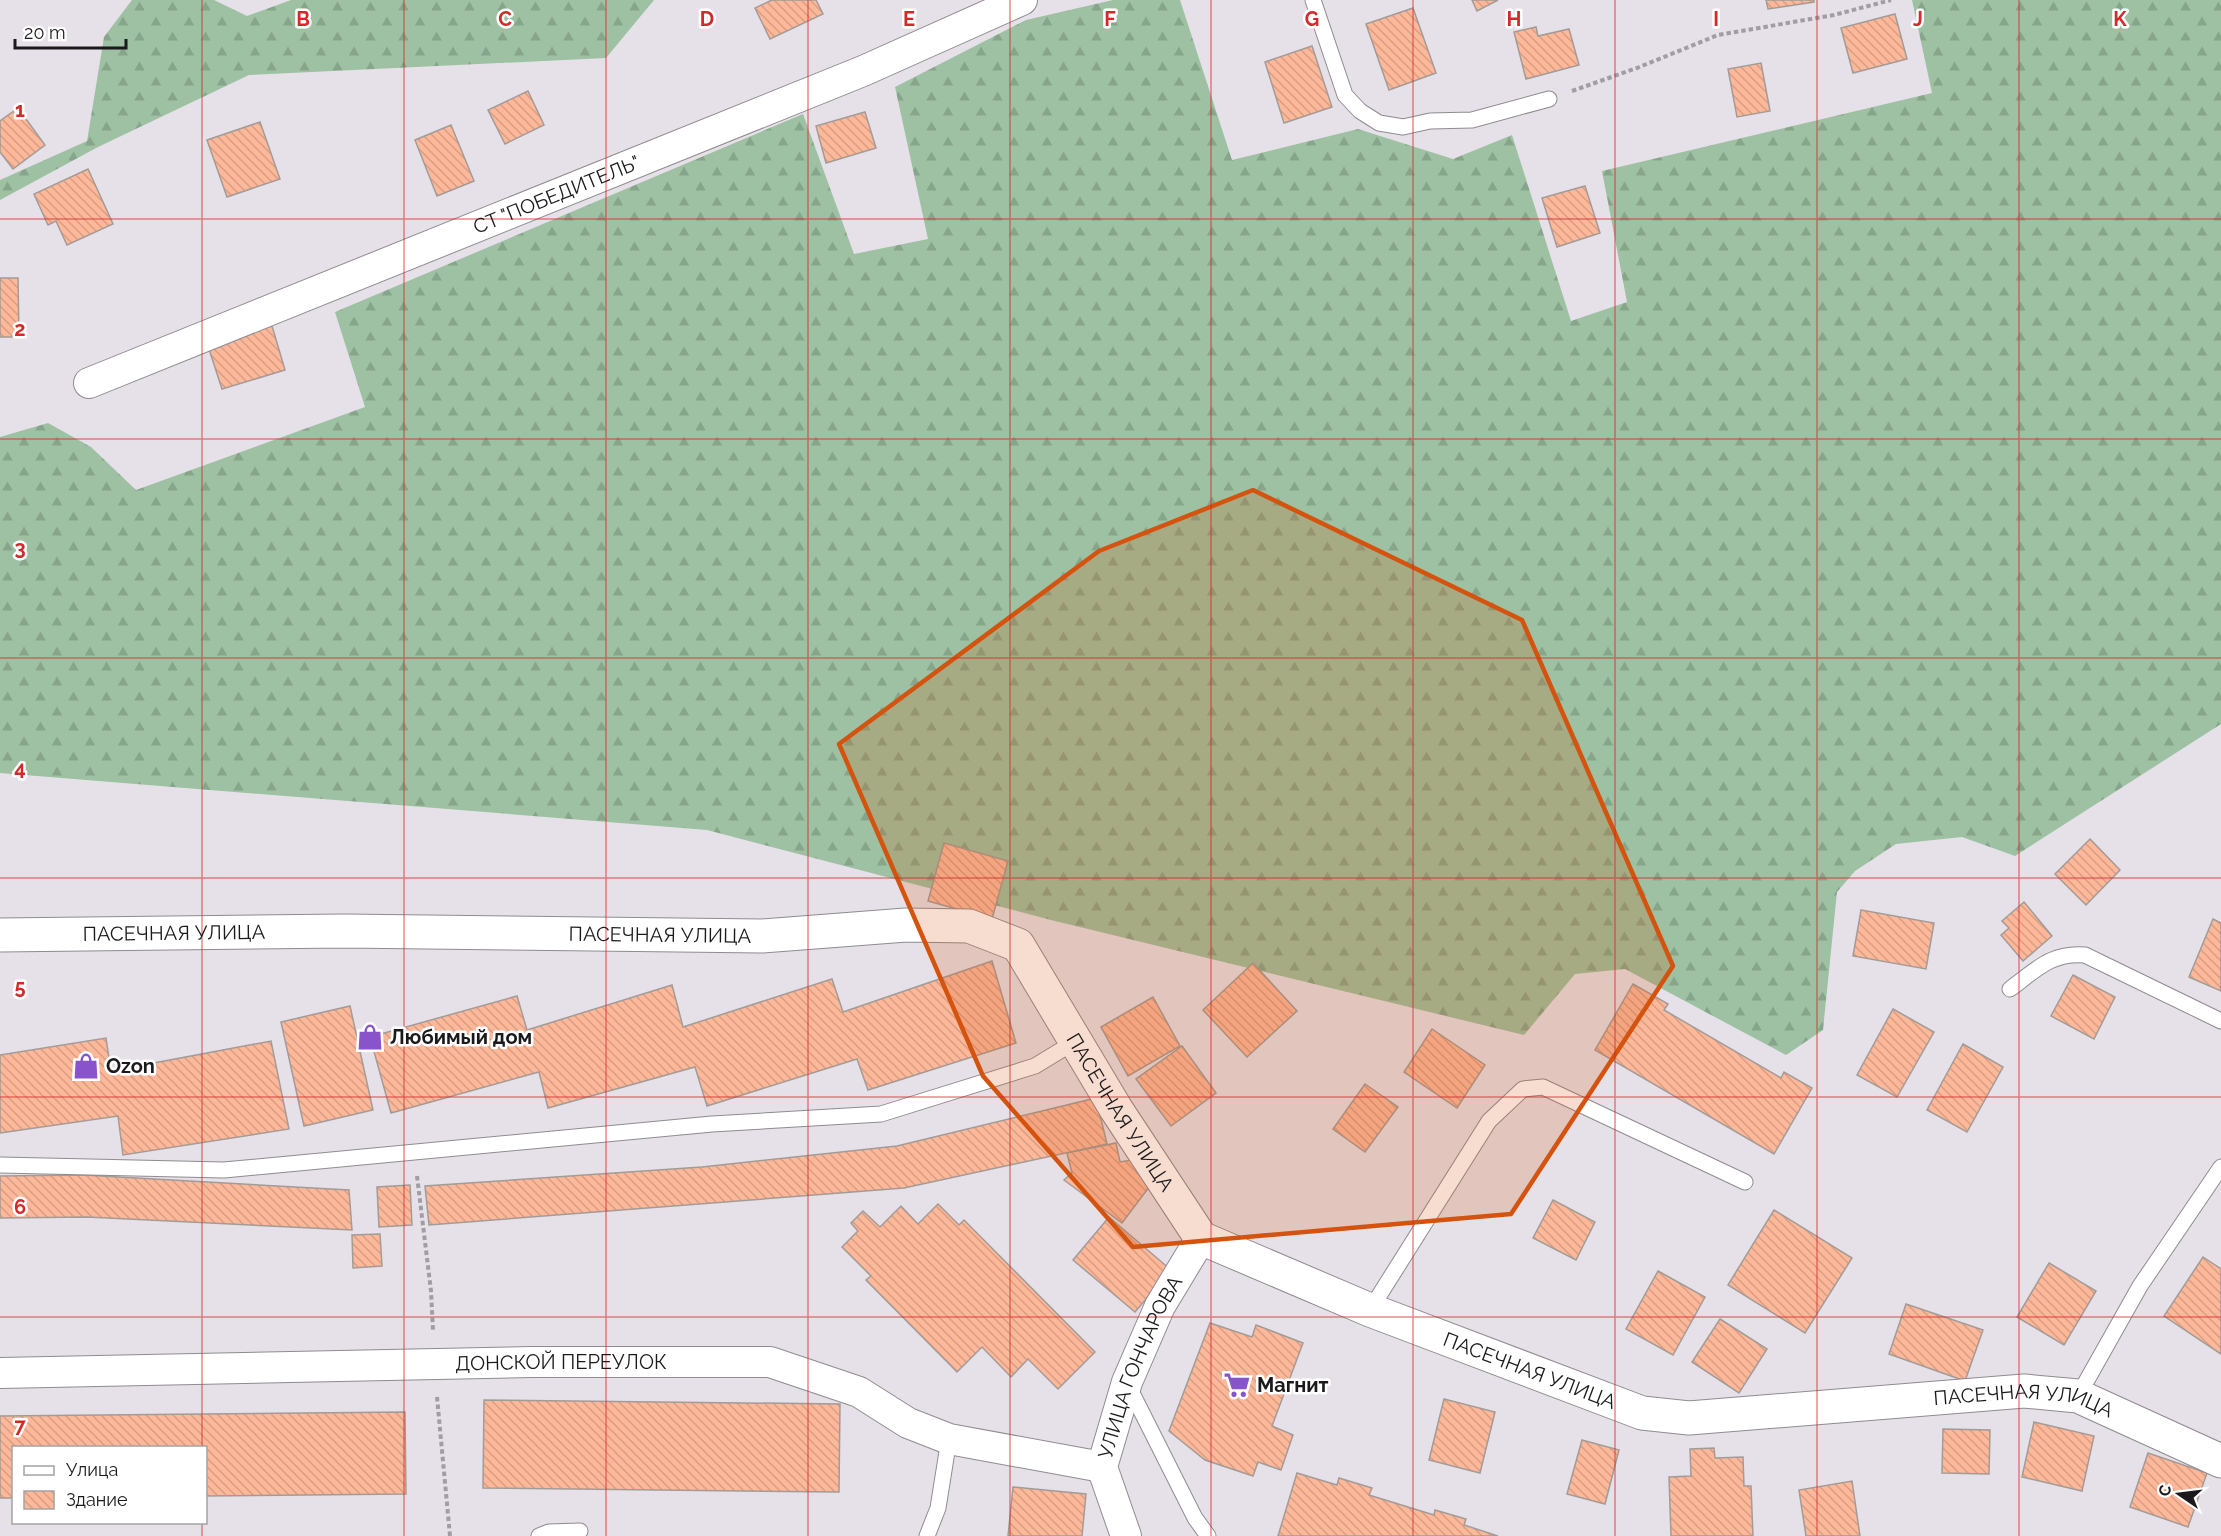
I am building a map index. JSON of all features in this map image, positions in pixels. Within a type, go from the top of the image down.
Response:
[{"type":"street","name":"СТ \"ПОБЕДИТЕЛЬ\"","points":[[89,383],[863,71],[1023,0]]},
{"type":"street","name":"ПАСЕЧНАЯ УЛИЦА","points":[[0,935],[344,931],[762,936],[906,925],[969,926],[1018,945],[1116,1109],[1201,1238],[1370,1310],[1642,1413],[1689,1418],[2024,1391],[2078,1396],[2221,1461]]},
{"type":"street","name":"УЛИЦА ГОНЧАРОВА","points":[[1126,1536],[1102,1467],[1126,1382],[1160,1306],[1201,1238]]},
{"type":"street","name":"ДОНСКОЙ ПЕРЕУЛОК","points":[[0,1373],[434,1364],[770,1362],[859,1392],[908,1423],[949,1438],[1102,1467]]},
{"type":"lane","points":[[1313,0],[1345,95],[1360,111],[1379,123],[1403,127],[1430,121],[1472,120],[1549,99]]},
{"type":"lane","points":[[2010,988],[2052,959],[2066,954],[2085,955],[2221,1021]]},
{"type":"lane","points":[[0,1165],[224,1170],[712,1125],[881,1114],[1035,1066],[1076,1041]]},
{"type":"lane","points":[[1370,1310],[1489,1121],[1523,1089],[1543,1087],[1745,1182]]},
{"type":"lane","points":[[2078,1396],[2140,1286],[2221,1167]]},
{"type":"lane","points":[[1126,1382],[1195,1518],[1209,1536]]},
{"type":"lane","points":[[927,1536],[938,1508],[949,1438]]},
{"type":"lane","points":[[538,1536],[549,1532],[580,1531]]},
{"type":"path","points":[[1549,99],[1637,68],[1718,35],[1834,15],[1891,0]]},
{"type":"path","points":[[414,1152],[431,1291],[434,1364],[450,1536]]},
{"type":"highlighted area","points":[[1253,490],[1522,620],[1673,966],[1511,1214],[1133,1247],[983,1076],[839,744],[1099,551]]},
{"type":"green space","points":[[132,0],[214,0],[247,16],[291,0],[654,0],[606,58],[249,75],[98,147],[0,200],[0,180],[87,141],[104,37]]},
{"type":"green space","points":[[1113,0],[1180,0],[1232,160],[1358,129],[1453,159],[1512,135],[1571,321],[1627,302],[1602,171],[1932,93],[1912,0],[2221,0],[2221,724],[2015,856],[1962,837],[1896,844],[1855,871],[1837,892],[1823,1030],[1786,1055],[1625,969],[1575,974],[1524,1035],[1051,920],[707,830],[0,773],[0,437],[48,423],[91,447],[136,490],[365,407],[335,312],[803,114],[854,254],[928,239],[895,87],[1026,20]]},
{"type":"building","points":[[772,0],[816,0],[823,14],[770,39],[755,8]]},
{"type":"building","points":[[1472,0],[1498,0],[1477,11]]},
{"type":"building","points":[[1766,0],[1814,0],[1814,2],[1768,9]]},
{"type":"building","points":[[1413,8],[1436,73],[1389,90],[1366,24]]},
{"type":"building","points":[[1895,14],[1907,59],[1853,73],[1841,28]]},
{"type":"building","points":[[1536,27],[1538,36],[1569,29],[1579,65],[1526,79],[1514,32]]},
{"type":"building","points":[[1312,46],[1332,107],[1284,123],[1265,62]]},
{"type":"building","points":[[1761,63],[1770,111],[1737,117],[1728,69]]},
{"type":"building","points":[[528,91],[544,125],[505,144],[488,110]]},
{"type":"building","points":[[18,108],[45,145],[13,169],[0,152],[0,121]]},
{"type":"building","points":[[865,112],[876,148],[826,163],[816,126]]},
{"type":"building","points":[[260,122],[280,179],[227,197],[207,140]]},
{"type":"building","points":[[451,125],[474,181],[437,196],[415,140]]},
{"type":"building","points":[[88,169],[113,224],[67,245],[56,221],[48,225],[34,194]]},
{"type":"building","points":[[1585,186],[1600,233],[1557,247],[1542,198]]},
{"type":"building","points":[[0,278],[18,278],[19,337],[0,337]]},
{"type":"building","points":[[272,326],[285,370],[222,389],[208,346]]},
{"type":"building","points":[[2090,839],[2120,870],[2086,905],[2055,874]]},
{"type":"building","points":[[944,843],[1008,861],[992,919],[928,901]]},
{"type":"building","points":[[2024,902],[2052,936],[2023,961],[2001,935],[2009,928],[2002,921]]},
{"type":"building","points":[[1861,910],[1934,923],[1926,969],[1853,956]]},
{"type":"building","points":[[2213,919],[2221,923],[2221,991],[2189,977]]},
{"type":"building","points":[[992,961],[1016,1043],[868,1090],[857,1059],[707,1106],[695,1067],[548,1108],[539,1072],[391,1113],[370,1037],[517,996],[527,1030],[672,985],[683,1027],[832,979],[843,1012]]},
{"type":"building","points":[[1253,963],[1297,1011],[1247,1057],[1203,1010]]},
{"type":"building","points":[[2073,975],[2115,997],[2094,1039],[2051,1016]]},
{"type":"building","points":[[1633,984],[1668,1004],[1664,1010],[1781,1078],[1784,1072],[1812,1088],[1774,1154],[1595,1050]]},
{"type":"building","points":[[1153,997],[1180,1046],[1128,1076],[1101,1027]]},
{"type":"building","points":[[350,1006],[373,1110],[304,1126],[281,1022]]},
{"type":"building","points":[[1893,1009],[1934,1032],[1897,1097],[1857,1075]]},
{"type":"building","points":[[1432,1029],[1485,1065],[1457,1108],[1404,1072]]},
{"type":"building","points":[[106,1038],[111,1071],[271,1041],[289,1129],[123,1155],[118,1116],[0,1133],[0,1055]]},
{"type":"building","points":[[1963,1044],[2003,1067],[1967,1132],[1927,1110]]},
{"type":"building","points":[[1182,1046],[1216,1093],[1171,1126],[1136,1079]]},
{"type":"building","points":[[1365,1084],[1398,1107],[1365,1152],[1333,1129]]},
{"type":"building","points":[[1096,1098],[1107,1144],[904,1188],[429,1225],[425,1186],[702,1167],[897,1146]]},
{"type":"building","points":[[1116,1143],[1120,1162],[1131,1160],[1156,1178],[1122,1223],[1064,1180],[1072,1173],[1067,1153]]},
{"type":"building","points":[[83,1175],[349,1190],[352,1230],[87,1217],[0,1218],[0,1176]]},
{"type":"building","points":[[410,1185],[412,1225],[379,1227],[377,1187]]},
{"type":"building","points":[[1553,1200],[1595,1222],[1576,1260],[1533,1238]]},
{"type":"building","points":[[938,1204],[959,1225],[964,1220],[1095,1352],[1058,1389],[1028,1359],[1011,1377],[982,1347],[957,1372],[866,1280],[871,1276],[842,1247],[858,1231],[851,1223],[863,1211],[880,1227],[901,1206],[918,1224]]},
{"type":"building","points":[[1774,1210],[1852,1258],[1805,1333],[1728,1285]]},
{"type":"building","points":[[1109,1217],[1171,1270],[1135,1312],[1073,1260]]},
{"type":"building","points":[[380,1234],[382,1266],[353,1268],[352,1235]]},
{"type":"building","points":[[2203,1257],[2221,1269],[2221,1354],[2164,1316]]},
{"type":"building","points":[[2049,1263],[2096,1291],[2064,1345],[2017,1317]]},
{"type":"building","points":[[1658,1271],[1705,1297],[1673,1355],[1626,1329]]},
{"type":"building","points":[[1906,1304],[1983,1330],[1965,1381],[1889,1354]]},
{"type":"building","points":[[1720,1319],[1767,1349],[1739,1393],[1692,1362]]},
{"type":"building","name":"Магнит","points":[[1210,1323],[1252,1337],[1256,1325],[1303,1343],[1272,1426],[1293,1435],[1281,1470],[1258,1462],[1253,1476],[1205,1460],[1169,1431]]},
{"type":"building","points":[[1444,1399],[1495,1412],[1480,1473],[1429,1460]]},
{"type":"building","points":[[484,1400],[840,1404],[839,1492],[483,1488]]},
{"type":"building","points":[[405,1412],[406,1494],[207,1496],[207,1446],[12,1446],[12,1498],[0,1498],[0,1416]]},
{"type":"building","points":[[2034,1422],[2094,1436],[2082,1491],[2022,1477]]},
{"type":"building","points":[[1943,1429],[1990,1430],[1989,1474],[1942,1473]]},
{"type":"building","points":[[1582,1440],[1619,1450],[1605,1504],[1567,1494]]},
{"type":"building","points":[[1714,1448],[1715,1458],[1743,1457],[1744,1486],[1751,1486],[1753,1536],[1671,1536],[1669,1477],[1691,1476],[1690,1449]]},
{"type":"building","points":[[2148,1453],[2207,1473],[2188,1527],[2130,1507]]},
{"type":"building","points":[[1297,1473],[1337,1485],[1339,1478],[1372,1488],[1369,1495],[1434,1515],[1435,1510],[1466,1519],[1464,1525],[1498,1536],[1278,1536]]},
{"type":"building","points":[[1852,1481],[1860,1536],[1806,1536],[1799,1490]]},
{"type":"building","points":[[1013,1487],[1086,1494],[1082,1536],[1008,1536]]},
{"type":"place","name":"Любимый дом","points":[[370,1037]]},
{"type":"place","name":"Ozon","points":[[86,1066]]},
{"type":"place","name":"Магнит","points":[[1237,1385]]}]
